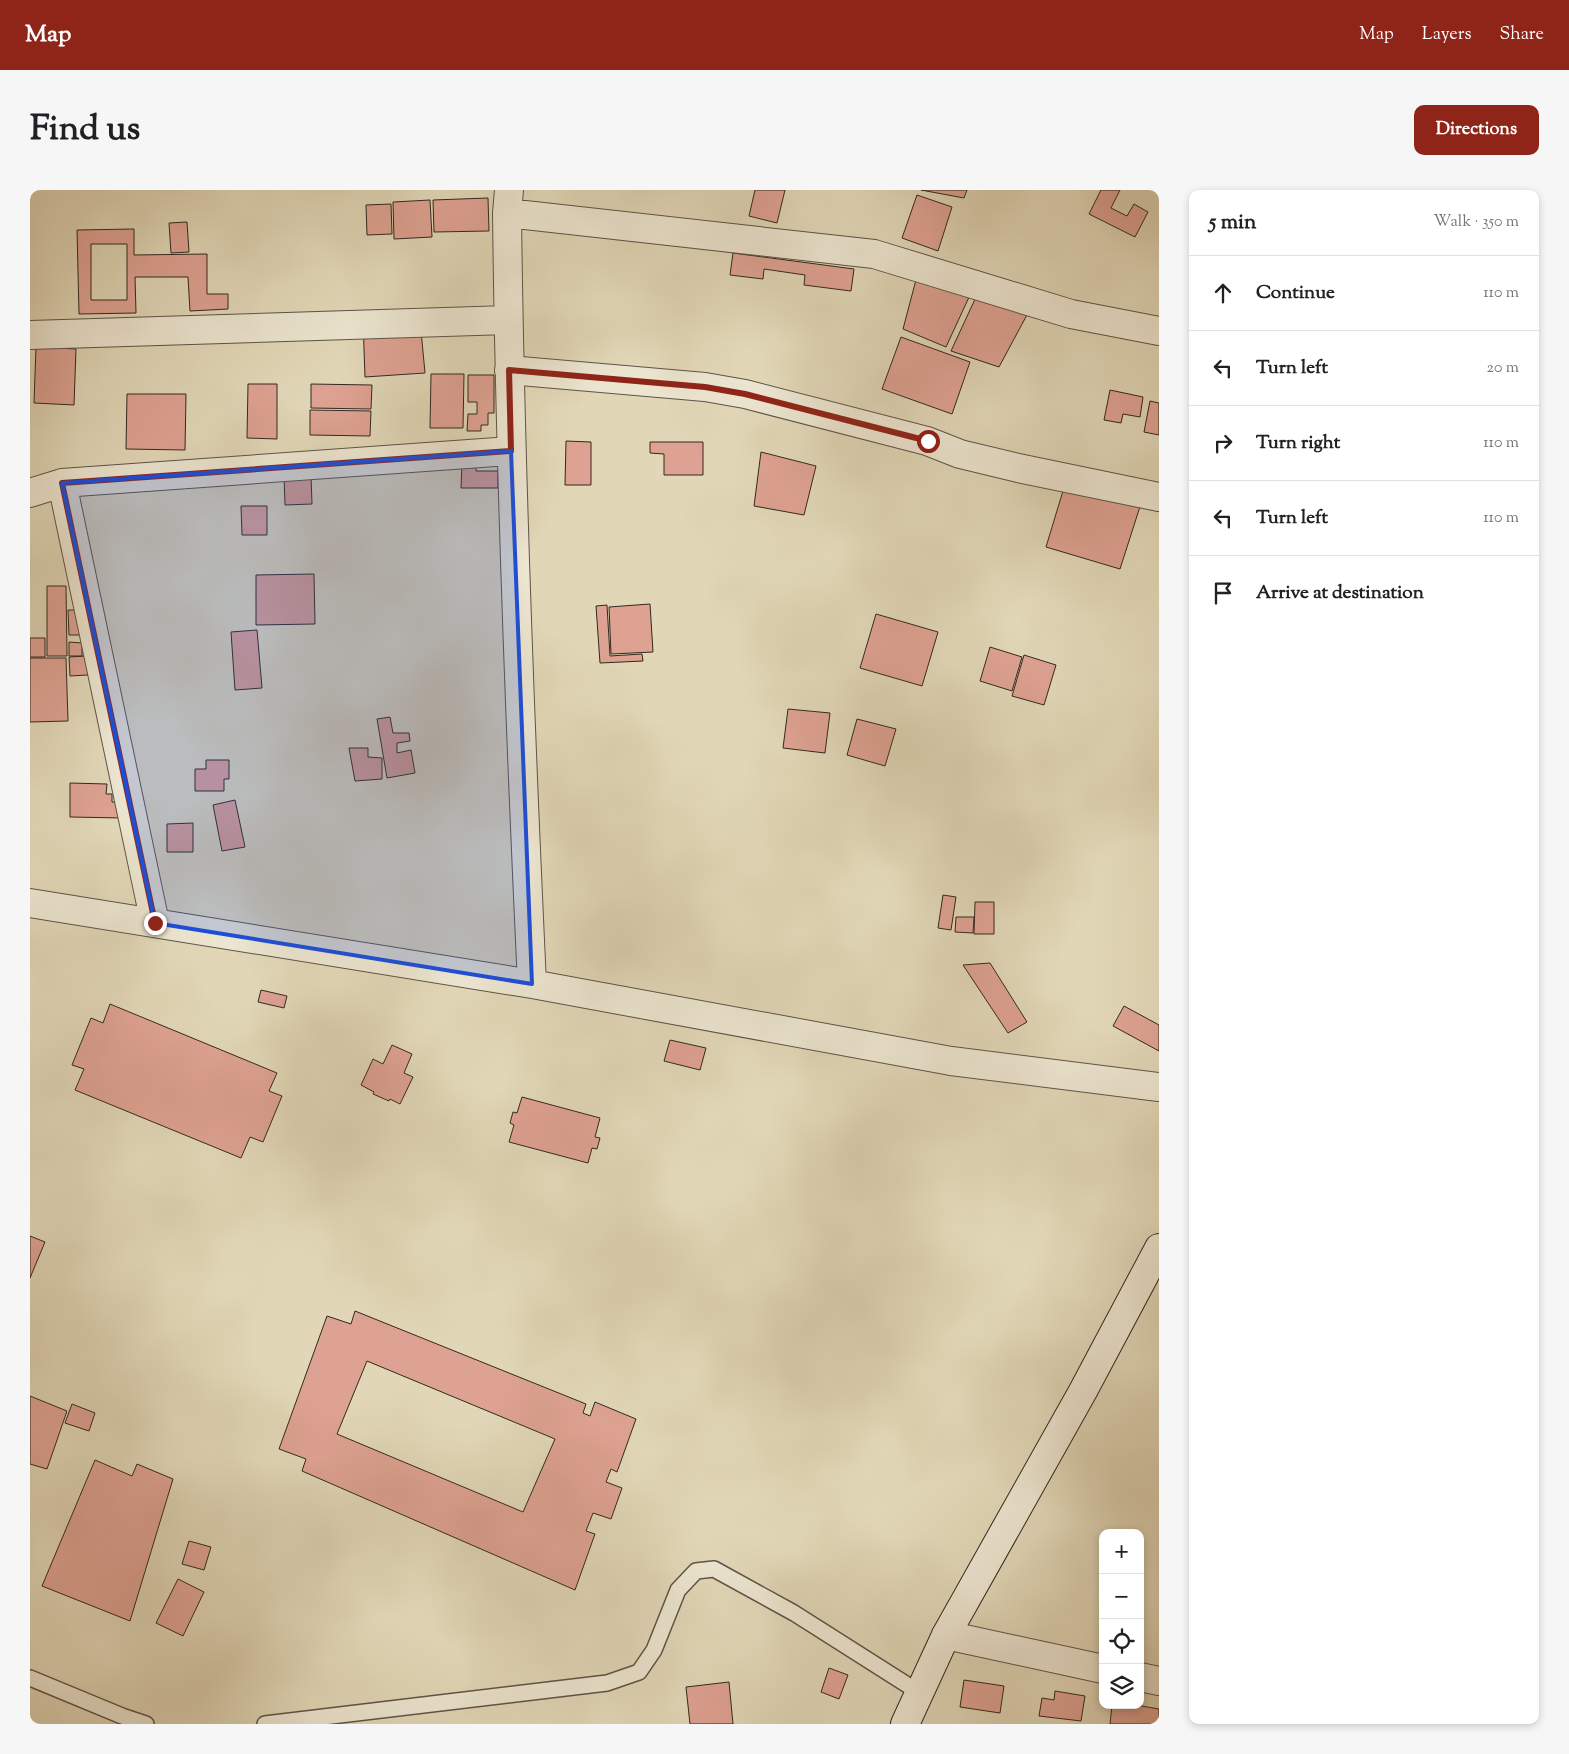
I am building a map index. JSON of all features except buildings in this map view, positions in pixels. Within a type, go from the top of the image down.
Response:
[{"type":"street","points":[[532,984],[511,451],[508,201],[874,254],[1071,314],[1159,331]]},
{"type":"street","points":[[30,335],[508,320]]},
{"type":"street","points":[[509,370],[705,387],[745,394],[928,441],[960,454],[1159,497]]},
{"type":"street","points":[[30,494],[62,483],[511,451]]},
{"type":"street","points":[[62,483],[155,923]]},
{"type":"street","points":[[30,903],[532,984],[951,1061],[1159,1088]]},
{"type":"street","points":[[905,1724],[946,1634],[1083,1391],[1159,1248]]},
{"type":"street","points":[[946,1634],[1099,1668]]},
{"type":"street","points":[[1144,1678],[1159,1681]]},
{"type":"lane","points":[[265,1724],[608,1684],[639,1672],[654,1650],[678,1590],[696,1571],[714,1569],[794,1613],[920,1693]]},
{"type":"lane","points":[[30,1678],[146,1724]]},
{"type":"highlighted area","points":[[511,451],[532,984],[155,923],[62,483]]},
{"type":"route","points":[[155,923],[62,483],[511,451],[509,370],[705,387],[745,394],[928,441]]}]
